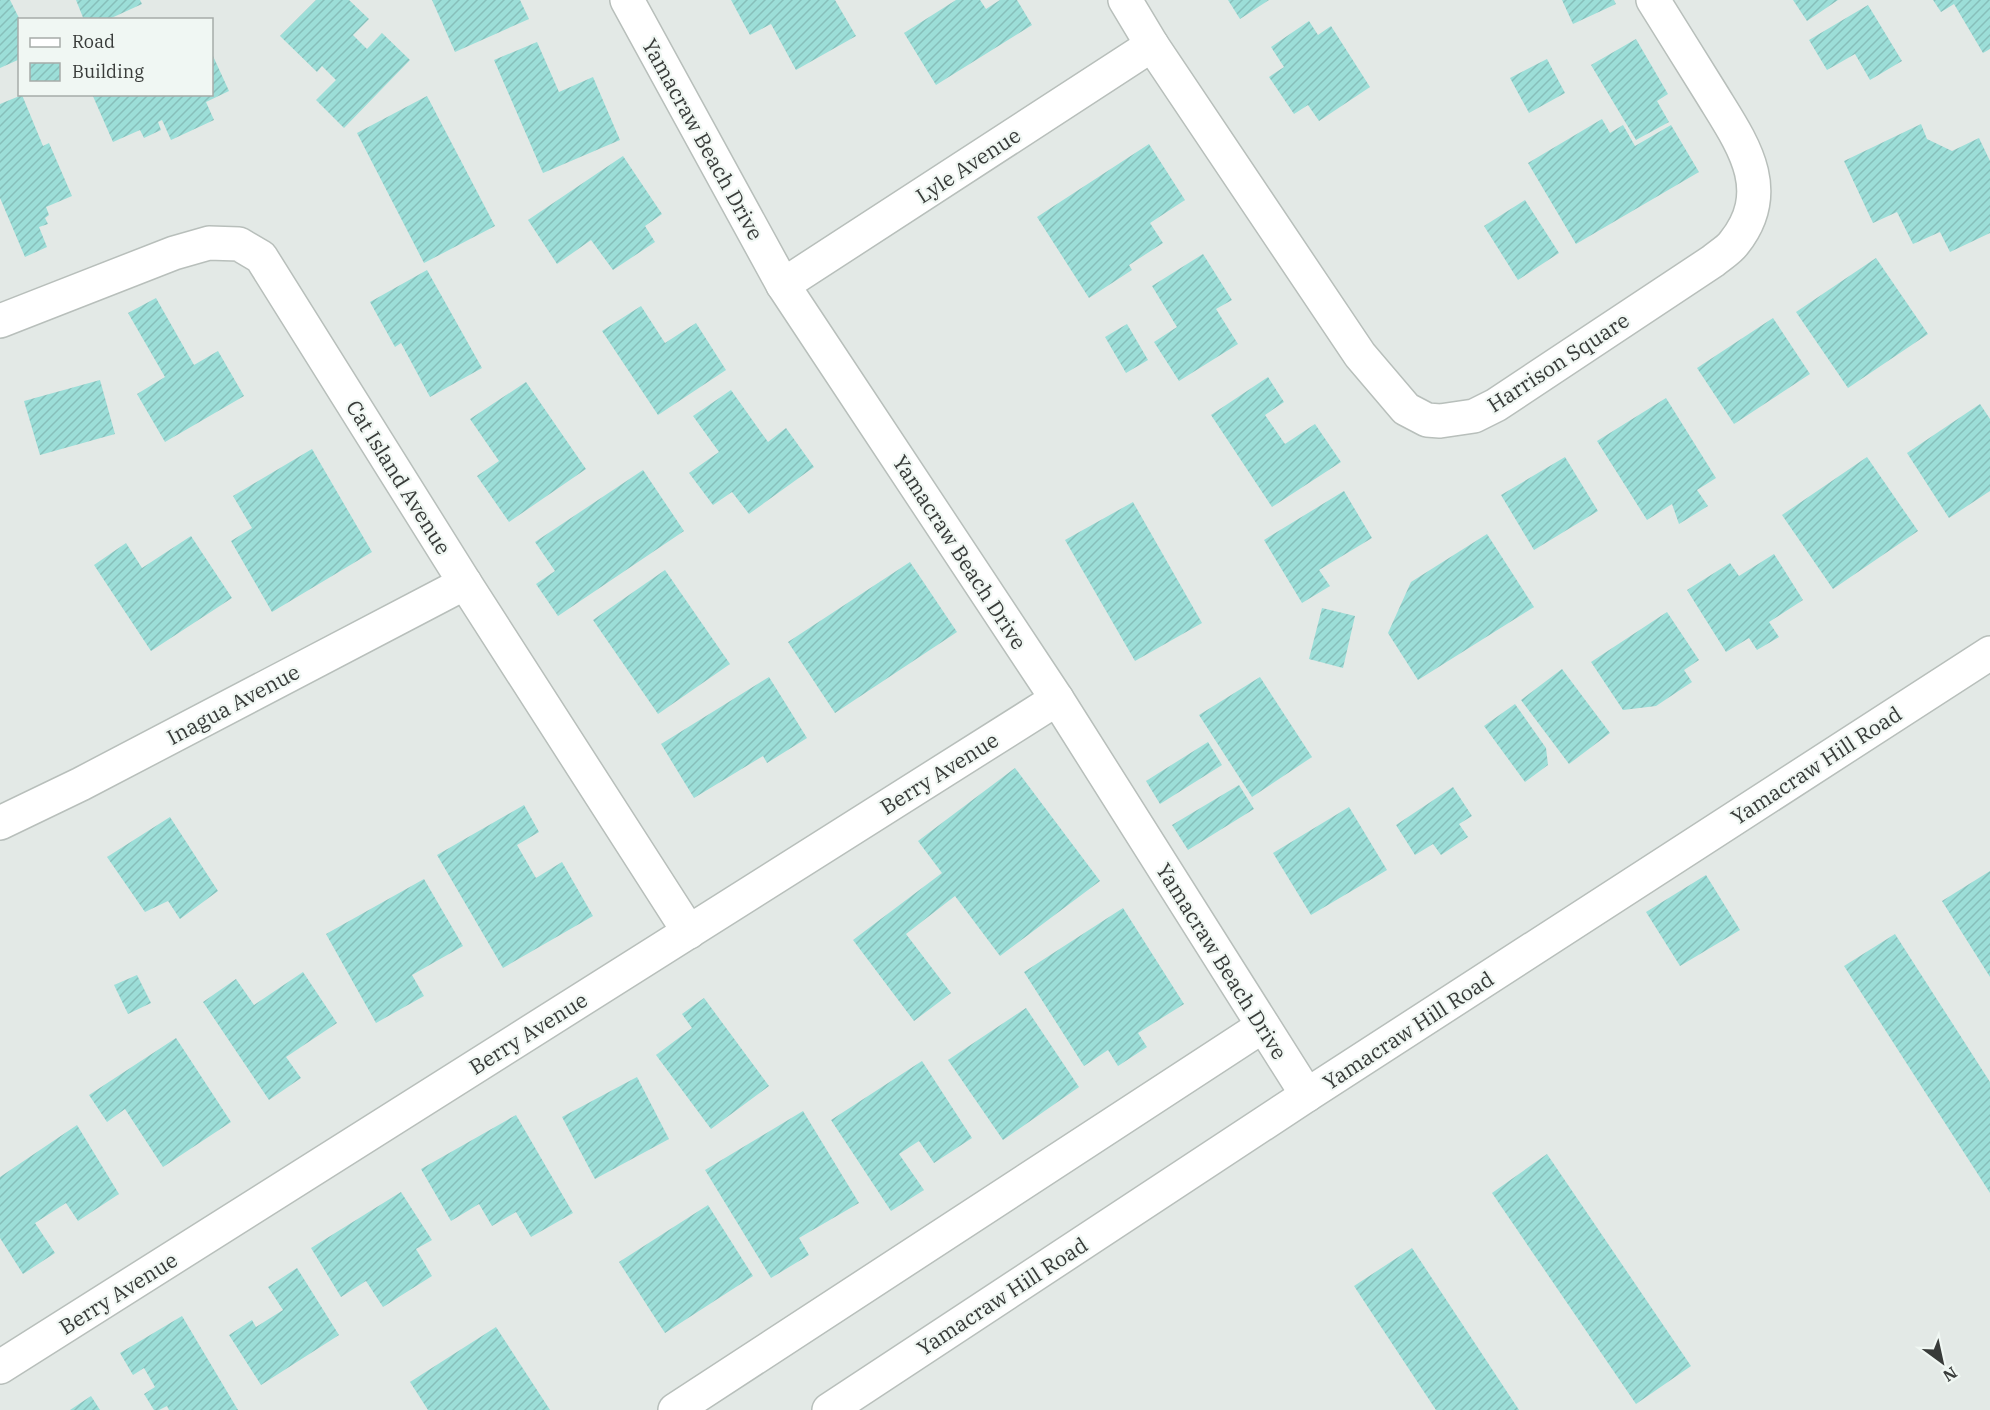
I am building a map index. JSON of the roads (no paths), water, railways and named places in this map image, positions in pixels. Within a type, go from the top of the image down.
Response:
[{"type":"street","name":"Yamacraw Beach Drive","points":[[627,0],[783,285],[1057,699],[1307,1095]]},
{"type":"street","name":"Harrison Square","points":[[1125,0],[1152,45],[1360,355],[1406,409],[1427,420],[1440,422],[1474,416],[1496,405],[1713,261],[1733,244],[1745,225],[1752,208],[1755,190],[1751,164],[1740,139],[1653,0]]},
{"type":"street","name":"Lyle Avenue","points":[[783,285],[1152,45]]},
{"type":"street","name":"Cat Island Avenue","points":[[0,321],[174,253],[209,243],[239,244],[261,257],[465,583],[689,932]]},
{"type":"street","name":"Inagua Avenue","points":[[0,822],[91,778],[465,583]]},
{"type":"street","name":"Yamacraw Hill Road","points":[[829,1410],[1307,1095],[1990,653]]},
{"type":"street","name":"Berry Avenue","points":[[0,1367],[1057,699]]},
{"type":"street","points":[[675,1410],[1263,1026]]}]
